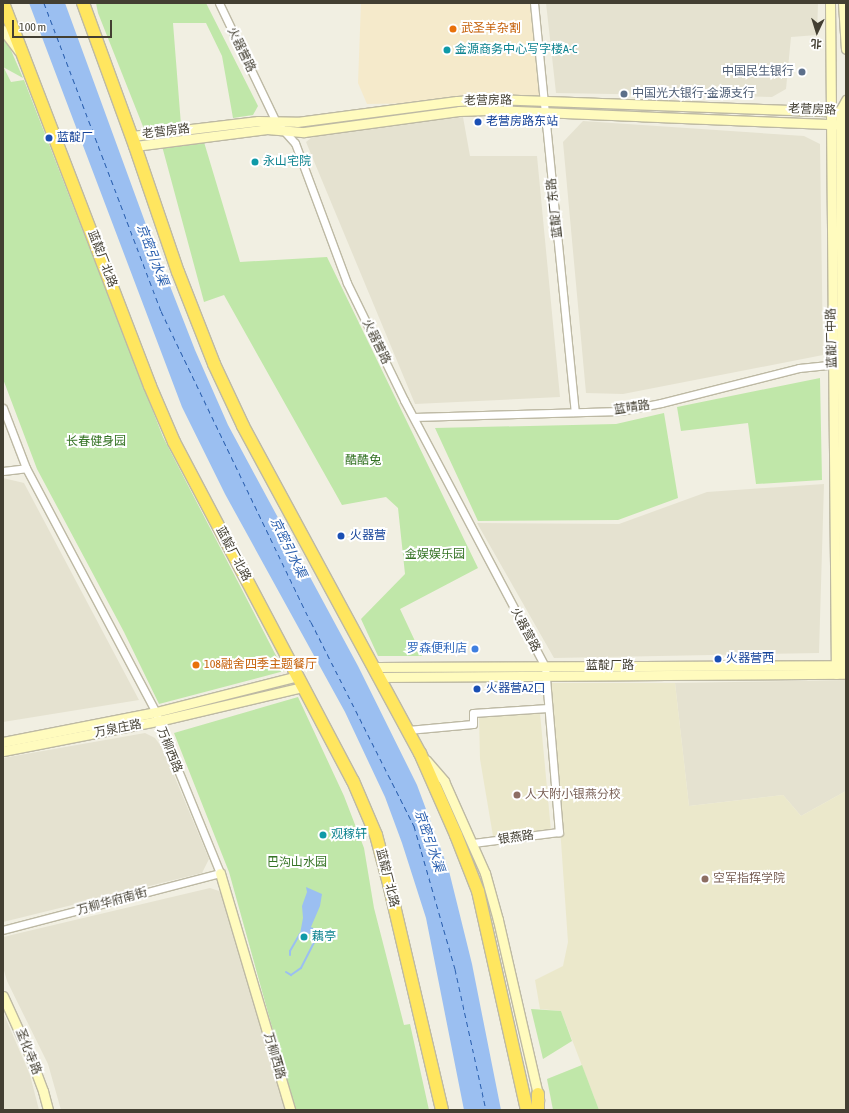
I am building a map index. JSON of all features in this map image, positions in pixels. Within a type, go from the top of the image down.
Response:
[{"type":"highway","name":"蓝靛厂北路","points":[[3,3],[150,386],[174,442],[353,781],[376,835],[389,884],[442,1110]]},
{"type":"highway","points":[[83,3],[134,141],[178,272],[227,392],[243,426],[420,753],[456,835],[478,891],[527,1110]]},
{"type":"highway","points":[[538,1094],[540,1110]]},
{"type":"street","name":"火器营路","points":[[218,3],[276,122],[295,143],[347,283],[414,418],[545,666],[559,832]]},
{"type":"street","name":"蓝靛厂东路","points":[[534,3],[574,412]]},
{"type":"street","name":"蓝靛厂中路","points":[[830,3],[839,111],[842,669]]},
{"type":"street","points":[[843,3],[846,49]]},
{"type":"street","points":[[3,30],[24,57]]},
{"type":"street","name":"老营房路","points":[[134,141],[258,121],[297,122],[457,101],[493,99],[839,111]]},
{"type":"street","name":"蓝靛厂中路","points":[[839,111],[846,100]]},
{"type":"street","name":"老营房路","points":[[134,141],[267,129],[304,132],[459,111],[493,110],[839,124]]},
{"type":"street","name":"蓝晴路","points":[[414,418],[620,410],[661,403],[799,368],[840,364]]},
{"type":"street","name":"万柳西路","points":[[3,408],[26,468],[157,717],[220,874],[290,1110]]},
{"type":"street","points":[[3,471],[26,468]]},
{"type":"street","name":"蓝靛厂路","points":[[377,672],[545,666],[842,669]]},
{"type":"street","name":"蓝靛厂路","points":[[377,672],[545,677],[842,669]]},
{"type":"street","name":"万泉庄路","points":[[3,751],[157,717],[301,682]]},
{"type":"street","points":[[408,730],[473,724],[473,713],[548,708]]},
{"type":"street","name":"万泉庄路","points":[[3,742],[157,717]]},
{"type":"street","points":[[420,753],[444,781],[485,873],[498,920],[538,1094]]},
{"type":"street","name":"银燕路","points":[[472,843],[559,832]]},
{"type":"street","name":"万柳华府南街","points":[[3,930],[220,874]]},
{"type":"street","name":"圣化寺路","points":[[3,996],[28,1051],[43,1091],[48,1110]]},
{"type":"shaded area","points":[[361,3],[534,3],[544,101],[367,104],[358,83]]},
{"type":"shaded area","points":[[546,3],[818,3],[817,35],[791,37],[786,89],[772,97],[556,93]]},
{"type":"shaded area","points":[[463,117],[470,156],[537,156],[560,397],[415,404],[306,142],[316,134]]},
{"type":"shaded area","points":[[583,121],[804,136],[820,144],[823,355],[623,394],[586,393],[563,142]]},
{"type":"shaded area","points":[[3,478],[24,483],[139,700],[3,722]]},
{"type":"shaded area","points":[[824,484],[819,653],[554,658],[477,523],[619,524],[707,492]]},
{"type":"shaded area","points":[[846,680],[846,791],[801,816],[783,795],[689,806],[675,683]]},
{"type":"shaded area","name":"空军指挥学院","points":[[550,683],[675,683],[689,806],[783,795],[801,816],[846,791],[846,1110],[599,1110],[561,1011],[540,1009],[535,980],[563,966],[568,942]]},
{"type":"shaded area","name":"人大附小银燕分校","points":[[540,713],[551,831],[493,836],[480,759],[479,717]]},
{"type":"shaded area","points":[[145,733],[155,738],[163,749],[209,859],[202,873],[3,922],[3,758]]},
{"type":"shaded area","points":[[210,888],[222,892],[285,1110],[61,1110],[48,1064],[7,981],[3,967],[3,937]]},
{"type":"shaded area","points":[[3,1012],[30,1075],[39,1110],[3,1110]]},
{"type":"green space","points":[[96,3],[206,3],[258,106],[253,115],[233,118],[222,56],[206,23],[173,23],[181,125],[144,129],[98,13]]},
{"type":"green space","points":[[3,38],[10,48],[23,78],[3,67]]},
{"type":"green space","name":"长春健身园","points":[[4,68],[11,82],[24,80],[163,437],[284,671],[159,704],[124,632],[37,469],[3,379]]},
{"type":"green space","points":[[204,142],[240,262],[327,257],[478,568],[400,609],[422,656],[378,656],[361,619],[405,574],[398,508],[386,497],[342,505],[224,295],[204,302],[162,146]]},
{"type":"green space","points":[[820,378],[822,480],[756,484],[748,423],[681,431],[677,407]]},
{"type":"green space","points":[[664,413],[678,498],[618,520],[478,521],[435,428],[616,424]]},
{"type":"green space","name":"巴沟山水园","points":[[298,697],[344,796],[364,848],[374,908],[404,1025],[410,1024],[429,1110],[295,1110],[229,872],[174,733]]},
{"type":"green space","points":[[531,1009],[561,1011],[572,1041],[543,1059]]},
{"type":"green space","points":[[582,1065],[599,1110],[553,1110],[547,1079]]},
{"type":"water","name":"京密引水渠","points":[[29,3],[65,3],[145,222],[195,350],[228,425],[358,666],[417,785],[449,871],[472,964],[501,1110],[464,1110],[426,918],[402,843],[385,797],[345,712],[225,494],[182,407]]},
{"type":"water","points":[[306,887],[322,894],[320,906],[311,927],[323,932],[335,929],[338,935],[337,937],[335,936],[333,940],[329,938],[316,941],[312,934],[300,934],[303,918],[302,906],[307,892]]},
{"type":"waterway","points":[[290,955],[290,951],[300,934]]},
{"type":"waterway","points":[[286,972],[291,975],[301,968],[315,941]]},
{"type":"ferry route","points":[[44,3],[161,311],[311,622],[414,826],[455,969],[486,1110]]},
{"type":"place","name":"武圣羊杂割","points":[[453,29]]},
{"type":"place","name":"金源商务中心写字楼A-C","points":[[447,50]]},
{"type":"place","name":"中国民生银行","points":[[802,72]]},
{"type":"place","name":"中国光大银行-金源支行","points":[[624,94]]},
{"type":"place","name":"老营房路东站","points":[[478,122]]},
{"type":"place","name":"蓝靛厂","points":[[49,138]]},
{"type":"place","name":"永山宅院","points":[[255,162]]},
{"type":"place","name":"火器营","points":[[341,536]]},
{"type":"place","name":"罗森便利店","points":[[475,649]]},
{"type":"place","name":"火器营西","points":[[718,659]]},
{"type":"place","name":"108融舍四季主题餐厅","points":[[196,665]]},
{"type":"place","name":"火器营A2口","points":[[477,689]]},
{"type":"place","name":"人大附小银燕分校","points":[[517,795]]},
{"type":"place","name":"观稼轩","points":[[323,835]]},
{"type":"place","name":"空军指挥学院","points":[[705,879]]},
{"type":"place","name":"藕亭","points":[[304,937]]},
{"type":"park label","name":"酷酷兔","points":[[363,461]]},
{"type":"park label","name":"金娱娱乐园","points":[[435,555]]}]
